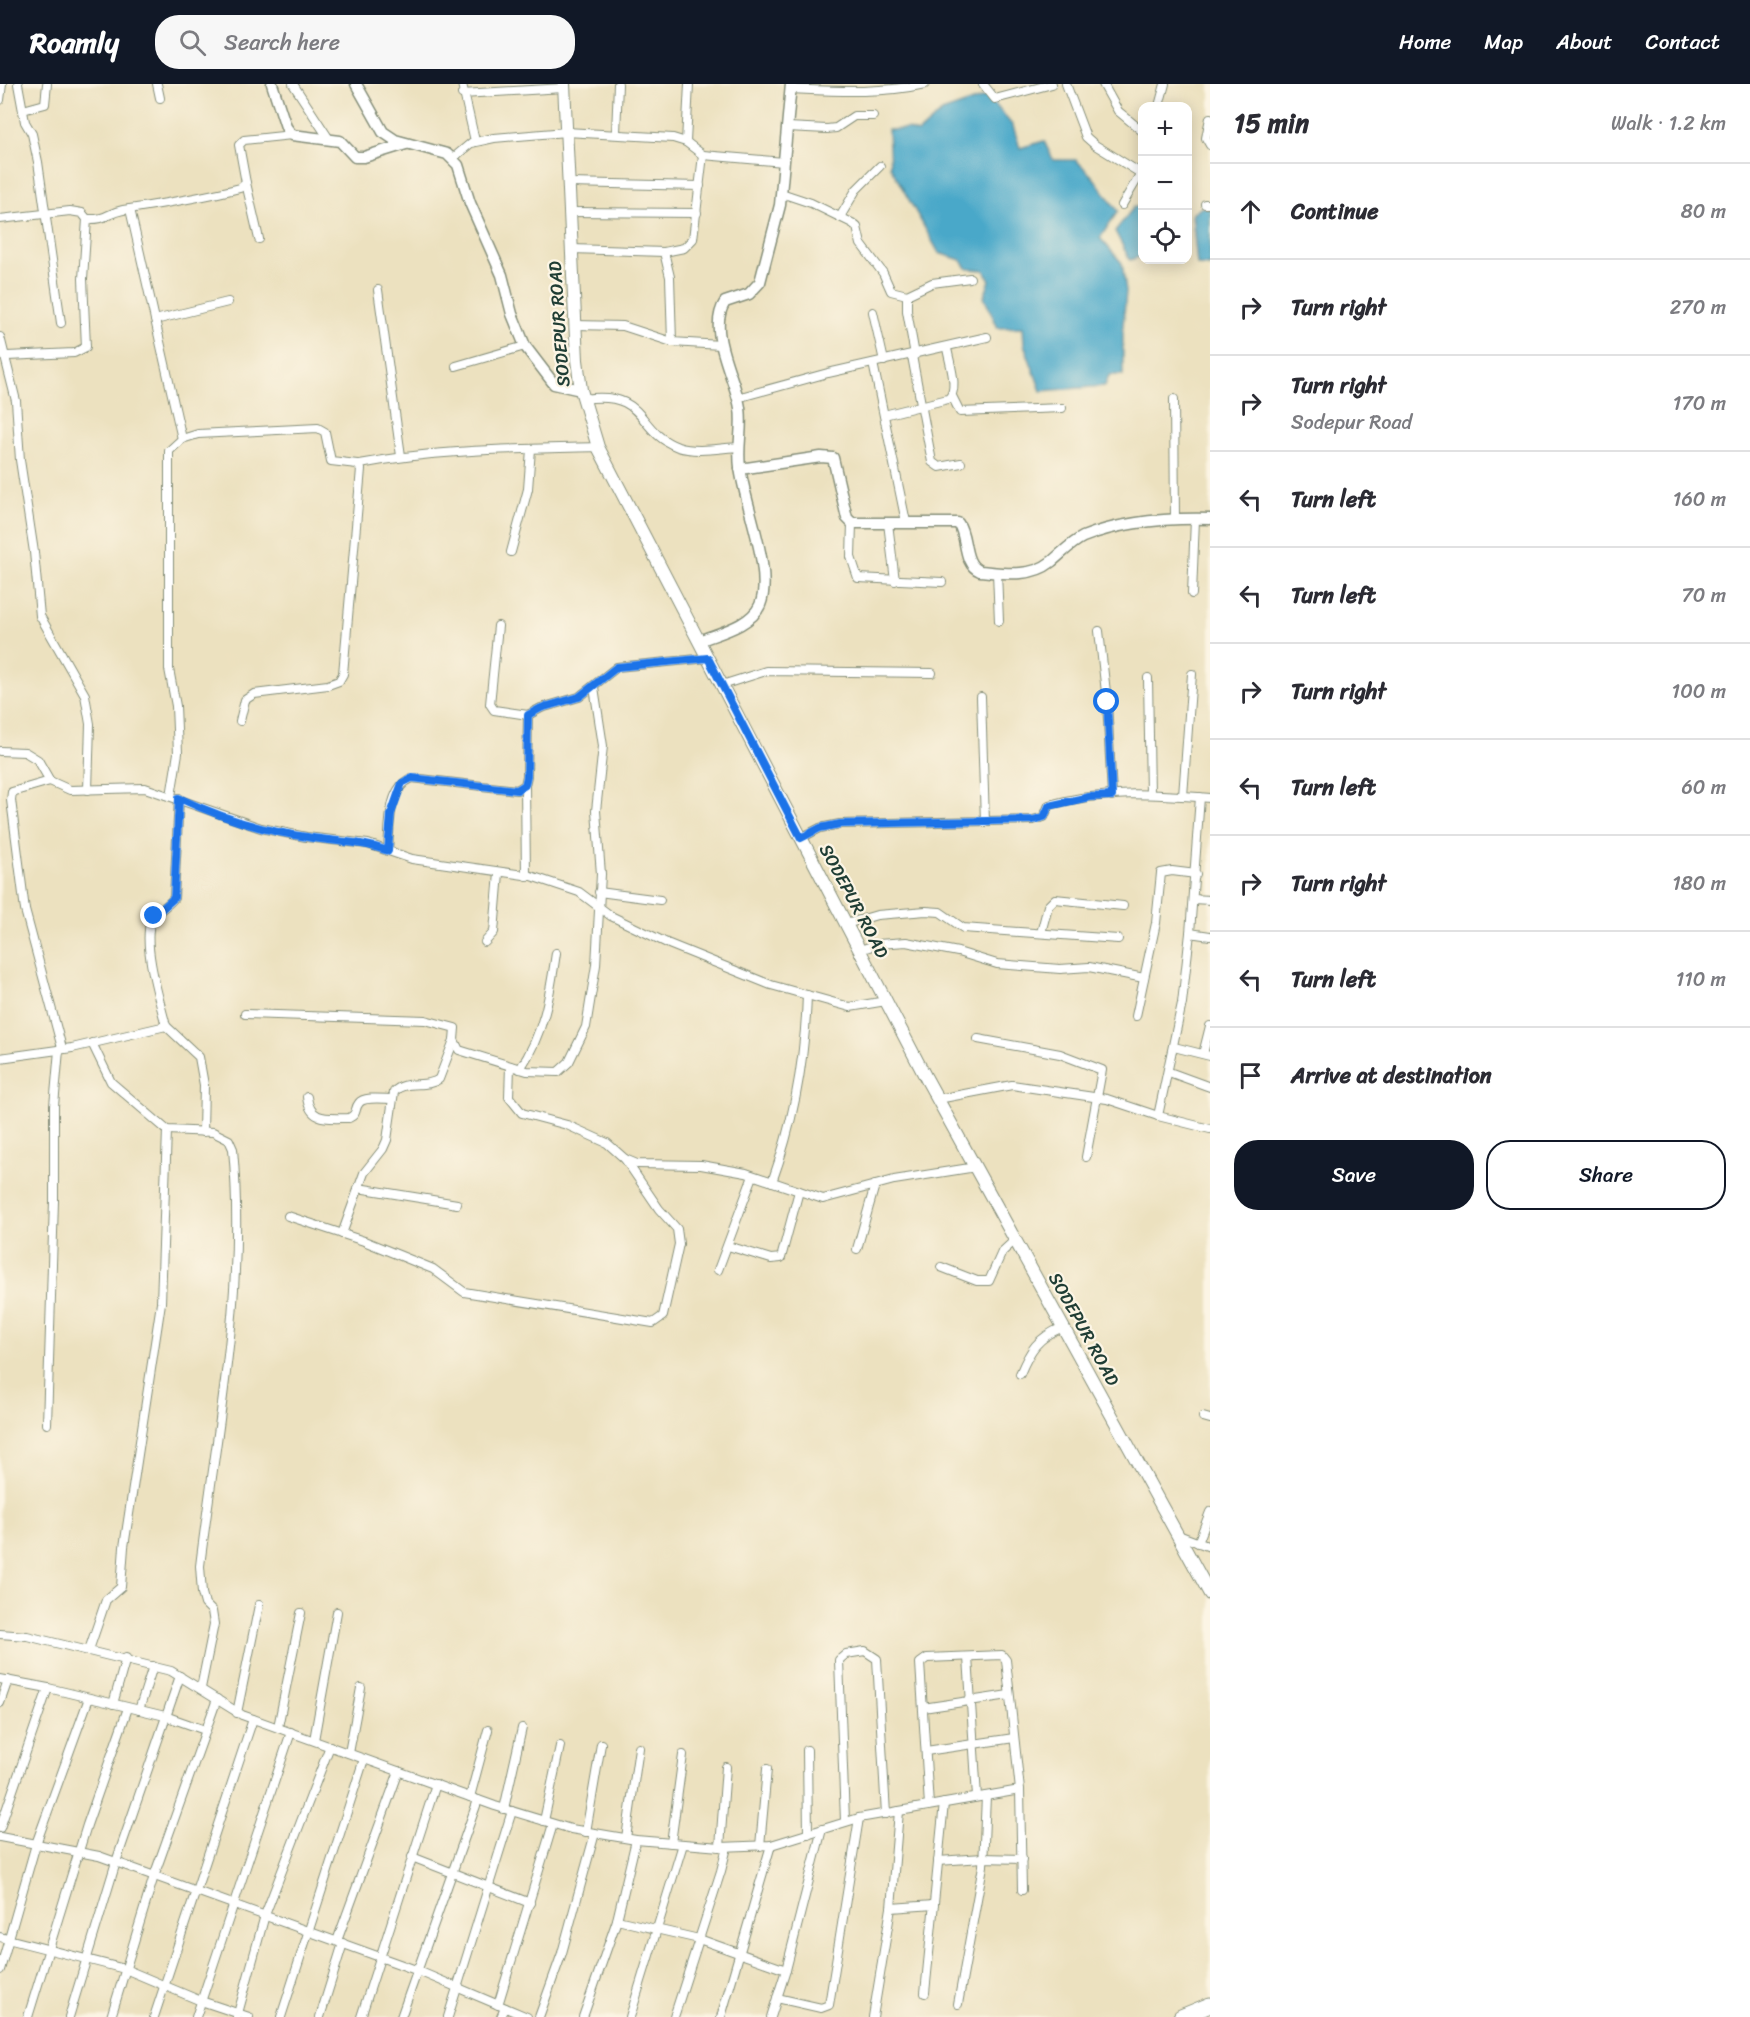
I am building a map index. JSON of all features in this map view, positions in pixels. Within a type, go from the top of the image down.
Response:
[{"type":"highway","points":[[1181,2017],[1210,2005]]},
{"type":"main road","name":"SODEPUR ROAD","points":[[564,86],[575,325],[583,394],[598,447],[938,1099],[1210,1594]]},
{"type":"street","points":[[0,100],[2,84]]},
{"type":"street","points":[[18,84],[23,110],[35,143],[61,323]]},
{"type":"street","points":[[23,110],[45,104],[46,84]]},
{"type":"street","points":[[158,84],[160,98]]},
{"type":"street","points":[[272,84],[286,127],[292,135]]},
{"type":"street","points":[[293,84],[329,139]]},
{"type":"street","points":[[356,84],[383,132],[406,144],[447,154],[458,165],[470,203],[488,238],[525,346],[554,384],[583,394],[626,401],[665,440],[680,448],[739,447]]},
{"type":"street","points":[[462,84],[462,94],[475,141]]},
{"type":"street","points":[[616,133],[618,84]]},
{"type":"street","points":[[686,142],[689,84]]},
{"type":"street","points":[[699,641],[750,618],[760,605],[765,573],[740,469],[739,447],[742,426],[737,398],[721,345],[720,310],[725,302],[749,294],[760,282],[781,193],[791,87],[850,92],[901,89],[925,84]]},
{"type":"street","points":[[983,84],[994,99],[1052,84]]},
{"type":"street","points":[[1066,84],[1086,136],[1095,146],[1138,170]]},
{"type":"street","points":[[1103,84],[1118,111],[1138,127]]},
{"type":"street","points":[[1160,102],[1165,84]]},
{"type":"street","points":[[462,94],[564,86]]},
{"type":"street","points":[[787,127],[836,128],[854,116],[873,116]]},
{"type":"street","points":[[1210,118],[1206,138],[1210,145]]},
{"type":"street","points":[[452,159],[475,141],[566,132],[616,133],[673,138],[686,142],[707,155],[784,162]]},
{"type":"street","points":[[259,239],[239,145],[244,140],[292,135],[329,139],[340,141],[355,157],[406,144]]},
{"type":"street","points":[[572,249],[664,252],[690,245],[707,155]]},
{"type":"street","points":[[840,217],[856,190],[880,166]]},
{"type":"street","points":[[1122,205],[1138,179]]},
{"type":"street","points":[[0,219],[46,213],[82,213],[87,219],[103,220],[119,211],[204,197],[240,188],[246,183]]},
{"type":"street","points":[[569,183],[700,186]]},
{"type":"street","points":[[781,193],[840,217],[857,228],[861,244],[883,273],[891,291],[907,295],[932,283],[970,278]]},
{"type":"street","points":[[130,209],[182,439]]},
{"type":"street","points":[[570,212],[697,213]]},
{"type":"street","points":[[7,356],[74,353],[86,347],[83,250],[87,219]]},
{"type":"street","points":[[664,252],[670,277],[672,342]]},
{"type":"street","points":[[378,291],[401,456]]},
{"type":"street","points":[[907,295],[907,311],[920,406],[934,466],[961,463]]},
{"type":"street","points":[[154,320],[228,302]]},
{"type":"street","points":[[873,312],[884,361]]},
{"type":"street","points":[[575,325],[623,326],[672,342],[721,345]]},
{"type":"street","points":[[0,337],[7,356],[16,401],[20,460],[34,552],[40,615],[85,695],[90,724],[88,790]]},
{"type":"street","points":[[737,398],[828,373],[947,348],[987,337]]},
{"type":"street","points":[[456,366],[525,346]]},
{"type":"street","points":[[884,415],[948,399],[952,396],[954,389],[947,348]]},
{"type":"street","points":[[873,363],[906,522]]},
{"type":"street","points":[[952,396],[960,412],[1062,408]]},
{"type":"street","points":[[1174,399],[1175,520]]},
{"type":"street","points":[[171,796],[178,753],[176,706],[169,669],[171,572],[168,468],[169,451],[182,439],[198,434],[318,428],[325,432],[328,455],[332,462],[360,464],[401,456],[598,447]]},
{"type":"street","points":[[510,552],[528,489],[531,449]]},
{"type":"street","points":[[740,469],[821,457],[833,458],[847,518],[852,523],[958,523],[963,530],[969,560],[975,570],[1034,571],[1048,564],[1084,537],[1114,528],[1175,520],[1210,519]]},
{"type":"street","points":[[240,721],[245,700],[254,694],[328,685],[339,681],[343,674],[360,464]]},
{"type":"street","points":[[1192,594],[1195,519]]},
{"type":"street","points":[[852,523],[851,557],[858,578],[942,582]]},
{"type":"street","points":[[888,523],[895,581]]},
{"type":"street","points":[[997,572],[999,621]]},
{"type":"street","points":[[498,626],[489,695],[491,708],[528,715],[541,708],[579,697],[617,667],[708,658]]},
{"type":"street","points":[[1099,631],[1107,702],[1112,796]]},
{"type":"street","points":[[722,685],[750,674],[766,671],[932,673]]},
{"type":"street","points":[[1183,796],[1192,674]]},
{"type":"street","points":[[1148,678],[1150,794]]},
{"type":"street","points":[[454,1040],[459,1050],[510,1066],[544,1073],[558,1072],[569,1062],[586,1027],[596,965],[600,851],[596,811],[603,746],[594,687]]},
{"type":"street","points":[[981,697],[985,822]]},
{"type":"street","points":[[526,876],[525,785],[528,715]]},
{"type":"street","points":[[0,751],[25,752],[38,760],[50,781],[70,790],[145,788],[261,828],[306,837],[368,844],[412,859],[526,876],[579,892],[611,915],[705,960],[771,985],[850,1007],[886,1001]]},
{"type":"street","points":[[388,851],[394,802],[397,791],[406,780],[412,778],[467,783],[504,790],[517,790],[525,785]]},
{"type":"street","points":[[48,1424],[54,1106],[60,1049],[25,910],[11,800],[12,792],[50,781]]},
{"type":"street","points":[[801,838],[820,828],[840,824],[1033,820],[1044,817],[1049,806],[1089,797],[1150,794],[1210,798]]},
{"type":"street","points":[[1158,1116],[1182,1003],[1196,874],[1200,797]]},
{"type":"street","points":[[179,798],[174,898],[154,916],[150,927],[153,975],[166,1026],[199,1057],[204,1084],[203,1132]]},
{"type":"street","points":[[1136,1016],[1157,915],[1161,873],[1172,871],[1196,874]]},
{"type":"street","points":[[484,942],[494,932],[499,873]]},
{"type":"street","points":[[599,892],[660,900]]},
{"type":"street","points":[[1041,933],[1048,906],[1055,899],[1123,906]]},
{"type":"street","points":[[1193,899],[1210,900]]},
{"type":"street","points":[[846,924],[877,915],[926,911],[940,912],[963,928],[1118,939]]},
{"type":"street","points":[[1190,933],[1210,936]]},
{"type":"street","points":[[860,950],[878,944],[906,942],[958,951],[998,964],[1060,969],[1089,967],[1144,978]]},
{"type":"street","points":[[520,1069],[535,1047],[543,1022],[556,953]]},
{"type":"street","points":[[772,1182],[792,1123],[806,1037],[807,995]]},
{"type":"street","points":[[245,1014],[425,1020],[455,1028],[454,1040],[439,1079],[425,1085],[398,1087],[392,1099],[387,1140],[383,1149],[364,1173],[342,1234]]},
{"type":"street","points":[[0,1058],[92,1043],[166,1026]]},
{"type":"street","points":[[1174,1047],[1206,1055],[1210,1026]]},
{"type":"street","points":[[978,1039],[1060,1054],[1099,1067],[1103,1076],[1086,1157]]},
{"type":"street","points":[[92,1043],[111,1082],[167,1130],[213,1132],[229,1140],[233,1149],[237,1282],[230,1357],[200,1566],[202,1593],[205,1604],[212,1611],[214,1624],[201,1688]]},
{"type":"street","points":[[288,1216],[433,1269],[464,1292],[653,1323],[663,1316],[679,1244],[677,1229],[659,1209],[625,1159],[607,1143],[567,1125],[522,1113],[509,1097],[510,1066]]},
{"type":"street","points":[[1169,1072],[1210,1087]]},
{"type":"street","points":[[938,1099],[1012,1085],[1098,1097],[1210,1129]]},
{"type":"street","points":[[307,1097],[311,1113],[340,1118],[353,1116],[362,1100],[392,1099]]},
{"type":"street","points":[[89,1650],[106,1600],[121,1587],[124,1547],[160,1303],[167,1130]]},
{"type":"street","points":[[625,1159],[637,1164],[701,1164],[753,1176],[823,1199],[894,1180],[976,1167]]},
{"type":"street","points":[[718,1270],[753,1176]]},
{"type":"street","points":[[857,1249],[875,1185]]},
{"type":"street","points":[[358,1188],[457,1204]]},
{"type":"street","points":[[728,1246],[771,1259],[781,1258],[799,1191]]},
{"type":"street","points":[[941,1267],[977,1281],[989,1281],[1002,1252],[1015,1240]]},
{"type":"street","points":[[1020,1374],[1028,1354],[1044,1335],[1063,1327]]},
{"type":"street","points":[[1198,1542],[1210,1512]]},
{"type":"street","points":[[1176,1534],[1210,1547]]},
{"type":"street","points":[[237,1713],[259,1605]]},
{"type":"street","points":[[314,1740],[337,1612]]},
{"type":"street","points":[[278,1728],[301,1613]]},
{"type":"street","points":[[0,1634],[27,1636],[153,1666],[180,1676],[237,1713],[508,1810],[586,1832],[723,1847],[771,1845],[845,1821],[1020,1790]]},
{"type":"street","points":[[845,1821],[839,1660],[846,1654],[865,1651],[877,1659],[886,1814]]},
{"type":"street","points":[[929,1806],[919,1665],[922,1660],[999,1654],[1004,1657],[1020,1790],[1022,1890]]},
{"type":"street","points":[[968,1657],[977,1797]]},
{"type":"street","points":[[113,1704],[126,1658]]},
{"type":"street","points":[[139,1710],[153,1666]]},
{"type":"street","points":[[69,2017],[116,1862],[180,1676]]},
{"type":"street","points":[[0,1703],[4,1679],[165,1716],[205,1730]]},
{"type":"street","points":[[0,1828],[48,1688]]},
{"type":"street","points":[[349,1753],[361,1688]]},
{"type":"street","points":[[923,1708],[1008,1695]]},
{"type":"street","points":[[0,1970],[36,1844],[89,1698]]},
{"type":"street","points":[[111,2017],[154,1876],[217,1699]]},
{"type":"street","points":[[28,2017],[78,1852],[128,1708]]},
{"type":"street","points":[[154,2017],[253,1719]]},
{"type":"street","points":[[448,2017],[488,1886],[508,1810],[522,1728]]},
{"type":"street","points":[[401,2017],[416,1970],[453,1875],[474,1798],[488,1730]]},
{"type":"street","points":[[196,2017],[291,1732]]},
{"type":"street","points":[[926,1751],[1014,1738]]},
{"type":"street","points":[[586,1832],[601,1744]]},
{"type":"street","points":[[237,2015],[266,1915],[330,1746]]},
{"type":"street","points":[[544,1821],[560,1746]]},
{"type":"street","points":[[626,1838],[639,1748]]},
{"type":"street","points":[[807,1750],[808,1834]]},
{"type":"street","points":[[671,1843],[684,1755]]},
{"type":"street","points":[[281,2017],[311,1931],[364,1759]]},
{"type":"street","points":[[674,2017],[699,1939],[723,1847],[726,1767]]},
{"type":"street","points":[[760,1846],[767,1769]]},
{"type":"street","points":[[320,2017],[340,1942],[399,1771]]},
{"type":"street","points":[[361,2017],[436,1784]]},
{"type":"street","points":[[958,2004],[983,1858],[986,1796]]},
{"type":"street","points":[[926,1993],[944,1803]]},
{"type":"street","points":[[873,2017],[891,1908],[899,1811]]},
{"type":"street","points":[[777,1998],[821,2008],[829,2006],[859,1818]]},
{"type":"street","points":[[501,2017],[501,2006],[553,1824]]},
{"type":"street","points":[[771,2017],[786,1970],[822,1829]]},
{"type":"street","points":[[539,2017],[562,1953],[595,1833]]},
{"type":"street","points":[[0,1837],[116,1862],[416,1970],[527,2017]]},
{"type":"street","points":[[583,2017],[617,1920],[636,1839]]},
{"type":"street","points":[[630,2017],[683,1844]]},
{"type":"street","points":[[721,2017],[771,1845]]},
{"type":"street","points":[[412,1857],[453,1875],[530,1903]]},
{"type":"street","points":[[938,1861],[983,1858],[1022,1859]]},
{"type":"street","points":[[891,1908],[934,1905]]},
{"type":"street","points":[[617,1920],[699,1939],[786,1970]]},
{"type":"street","points":[[0,1937],[124,1970],[237,2015],[249,2017]]},
{"type":"water","points":[[988,96],[1013,126],[1020,148],[1044,141],[1053,160],[1076,160],[1093,177],[1118,211],[1100,238],[1122,263],[1126,291],[1123,375],[1109,375],[1105,386],[1041,391],[1024,344],[1023,327],[998,328],[984,297],[990,280],[984,270],[968,269],[961,260],[939,253],[890,166],[888,130],[907,129],[918,133],[942,112]]},
{"type":"water","points":[[1134,207],[1138,207],[1138,257],[1130,260],[1115,231]]},
{"type":"water","points":[[1202,207],[1210,208],[1210,266],[1197,265],[1192,214]]},
{"type":"route","points":[[154,916],[174,898],[179,798],[200,808],[261,828],[306,837],[368,844],[388,851],[391,814],[397,791],[402,783],[412,778],[517,790],[525,785],[527,776],[528,715],[541,708],[579,697],[617,667],[708,658],[801,838],[820,828],[840,824],[1033,820],[1044,817],[1049,806],[1060,802],[1112,796],[1107,702]]}]
